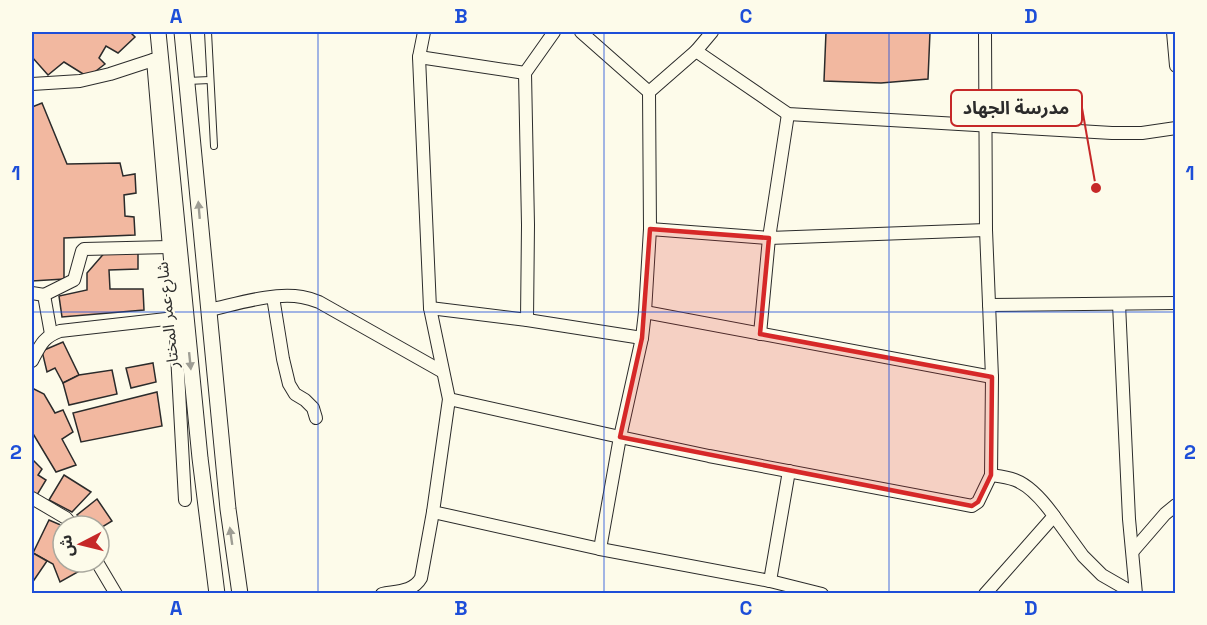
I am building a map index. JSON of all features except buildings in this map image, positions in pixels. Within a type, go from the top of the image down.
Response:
[{"type":"street","name":"شارع عمر المختار","points":[[158,32],[156,59],[174,247],[217,594]]},
{"type":"street","points":[[182,32],[228,509],[240,594]]},
{"type":"street","points":[[382,594],[408,590],[418,584],[421,578],[449,399],[430,308],[419,57],[424,32]]},
{"type":"street","points":[[527,320],[525,73],[554,32]]},
{"type":"street","points":[[581,32],[650,92]]},
{"type":"street","points":[[600,549],[642,338],[645,312],[650,228],[650,92],[696,51],[712,32]]},
{"type":"street","points":[[449,399],[789,471],[972,506],[978,502],[991,475],[992,377],[986,230],[985,32]]},
{"type":"street","points":[[1173,32],[1176,66]]},
{"type":"street","points":[[696,51],[788,114],[1112,133],[1142,133],[1176,128]]},
{"type":"street","points":[[419,57],[525,73]]},
{"type":"street","points":[[32,84],[80,81],[156,59]]},
{"type":"street","points":[[760,334],[769,238],[788,114]]},
{"type":"street","points":[[650,228],[769,238],[986,230]]},
{"type":"street","points":[[51,334],[38,294],[72,283],[84,249],[202,245]]},
{"type":"street","points":[[174,247],[175,318],[185,500]]},
{"type":"street","points":[[209,310],[273,297],[304,297],[320,302],[443,372]]},
{"type":"street","points":[[273,297],[289,384],[295,394],[314,408],[316,418]]},
{"type":"street","points":[[989,305],[1176,303]]},
{"type":"street","points":[[1119,304],[1136,594]]},
{"type":"street","points":[[430,308],[642,338]]},
{"type":"street","points":[[645,312],[992,377]]},
{"type":"street","points":[[32,361],[44,339],[60,331],[175,318]]},
{"type":"street","points":[[770,581],[789,471]]},
{"type":"street","points":[[991,475],[1014,480],[1026,486],[1044,502],[1073,544],[1102,575],[1136,594]]},
{"type":"street","points":[[32,498],[59,514]]},
{"type":"street","points":[[1133,551],[1176,505]]},
{"type":"street","points":[[433,512],[600,549],[770,581],[822,594]]},
{"type":"street","points":[[985,594],[1054,516]]},
{"type":"street","points":[[104,574],[116,594]]},
{"type":"lane","points":[[208,32],[214,146]]},
{"type":"lane","points":[[187,81],[210,80]]},
{"type":"highlighted area","points":[[650,229],[769,238],[760,334],[992,377],[991,475],[978,502],[972,506],[620,437],[642,338]]},
{"type":"place","name":"مدرسة الجهاد","points":[[1096,188]]}]
